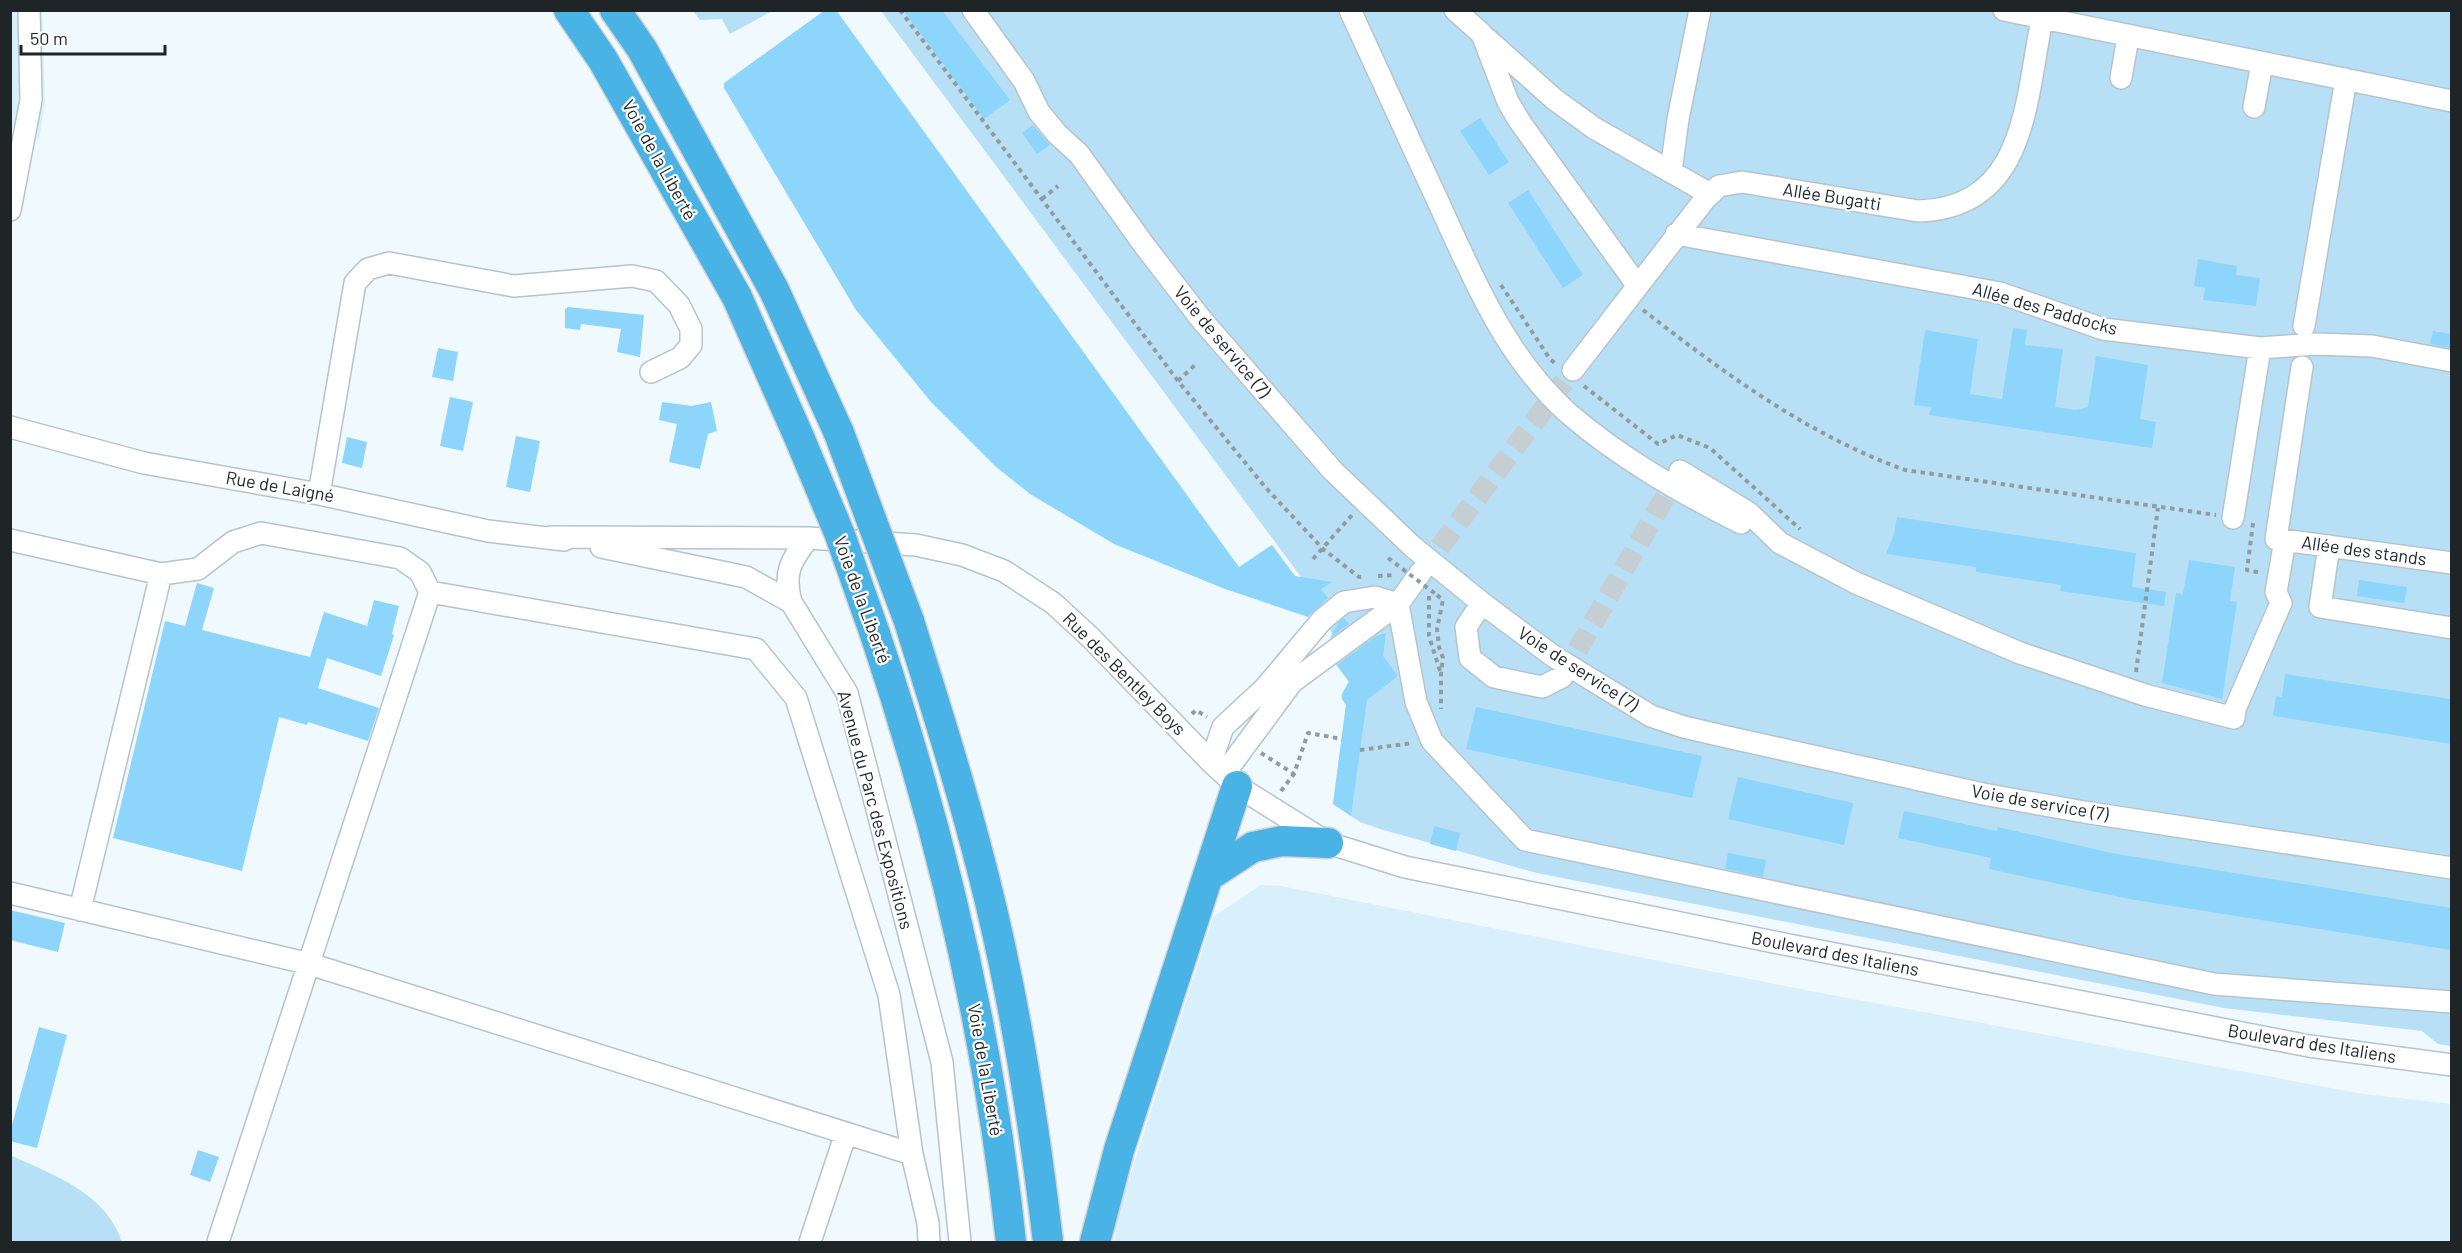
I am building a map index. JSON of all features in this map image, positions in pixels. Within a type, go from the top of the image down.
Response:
[{"type":"highway","name":"Voie de la Liberté","points":[[569,10],[603,60],[737,297],[840,536],[875,634],[918,767],[978,1022],[998,1143],[1011,1242]]},
{"type":"highway","name":"Voie de la Liberté","points":[[615,10],[642,50],[774,290],[839,433],[909,621],[960,785],[992,910],[1024,1070],[1048,1242]]},
{"type":"highway","points":[[1095,1242],[1119,1150],[1210,875],[1224,774]]},
{"type":"highway","points":[[1210,875],[1253,847],[1282,841],[1328,843]]},
{"type":"street","points":[[10,210],[31,100],[29,10]]},
{"type":"street","name":"Voie de service (7)","points":[[973,10],[1024,81],[1039,112],[1057,134],[1079,154],[1186,300],[1333,471],[1413,547],[1482,603],[1553,656],[1651,716],[1684,727],[1983,794],[2084,812],[2451,868]]},
{"type":"street","points":[[1350,10],[1476,284],[1502,330],[1528,369],[1567,412],[1611,447],[1680,492],[1856,583],[2020,653],[2145,694],[2234,718],[2235,709],[2281,603],[2276,592],[2280,540],[2302,367]]},
{"type":"street","points":[[1455,10],[1516,67],[1594,128],[1710,194]]},
{"type":"street","points":[[1472,10],[1508,102],[1636,295]]},
{"type":"street","points":[[1671,171],[1678,119],[1700,10]]},
{"type":"street","points":[[2004,10],[2043,15],[2128,36],[2451,101]]},
{"type":"street","name":"Allée Bugatti","points":[[1570,372],[1636,295],[1676,234],[1719,186],[1742,182],[1918,211],[1953,206],[1983,189],[1998,174],[2018,139],[2043,15]]},
{"type":"street","points":[[2121,78],[2128,36]]},
{"type":"street","points":[[2254,107],[2262,63]]},
{"type":"street","points":[[2304,326],[2346,80]]},
{"type":"street","name":"Allée des Paddocks","points":[[1676,234],[2000,293],[2103,329],[2260,348],[2316,344],[2372,346],[2451,361]]},
{"type":"street","points":[[319,494],[356,283],[368,269],[389,263],[514,286],[632,276],[656,281],[679,305],[691,328],[691,345],[680,358],[651,372]]},
{"type":"street","points":[[2233,518],[2260,348]]},
{"type":"street","name":"Rue de Laigné","points":[[10,427],[144,463],[319,494],[488,531],[551,537]]},
{"type":"street","points":[[1680,471],[1749,513],[1780,543]]},
{"type":"street","points":[[10,540],[161,574],[198,569],[234,542],[261,533],[400,558],[420,572],[430,592],[218,1242]]},
{"type":"street","name":"Rue des Bentley Boys","points":[[551,537],[808,538],[916,545],[962,555],[1004,571],[1053,603],[1090,637],[1224,774]]},
{"type":"street","name":"Avenue du Parc des Expositions","points":[[551,537],[746,577],[791,602],[847,693],[942,1062],[960,1242]]},
{"type":"street","points":[[791,602],[787,586],[788,571],[796,554],[808,538]]},
{"type":"street","name":"Allée des stands","points":[[2280,540],[2451,563]]},
{"type":"street","points":[[2329,546],[2319,607],[2451,628]]},
{"type":"street","points":[[1224,774],[1292,681],[1398,604],[1420,573]]},
{"type":"street","points":[[80,910],[161,574]]},
{"type":"street","points":[[430,592],[756,649],[796,698],[889,995],[912,1154],[928,1223],[929,1242]]},
{"type":"street","points":[[1224,774],[1223,727],[1265,688],[1322,620],[1344,602],[1374,597],[1398,604]]},
{"type":"street","points":[[1482,603],[1466,627],[1470,658],[1494,677],[1542,687],[1562,677]]},
{"type":"street","points":[[1398,604],[1416,702],[1432,741],[1526,840],[2214,984],[2451,1002]]},
{"type":"street","name":"Boulevard des Italiens","points":[[1224,774],[1269,807],[1328,843],[1404,867],[1789,945],[2309,1046],[2451,1065]]},
{"type":"street","points":[[10,893],[310,964],[912,1154]]},
{"type":"street","points":[[810,1242],[846,1133]]},
{"type":"path","points":[[900,10],[1178,381],[1266,488],[1323,549],[1359,577],[1400,575],[1420,573],[1428,620],[1429,636],[1441,674],[1443,658],[1437,629],[1443,600],[1437,595],[1388,558]]},
{"type":"path","points":[[1042,199],[1058,186]]},
{"type":"path","points":[[1496,277],[1550,359],[1570,372],[1658,444],[1677,435],[1710,448],[1797,527],[1807,533]]},
{"type":"path","points":[[1636,295],[1703,357],[1760,396],[1815,429],[1876,459],[1905,470],[2204,514]]},
{"type":"path","points":[[1178,381],[1196,364]]},
{"type":"path","points":[[2125,669],[2136,673],[2158,508]]},
{"type":"path","points":[[1313,559],[1335,533]]},
{"type":"path","points":[[2250,539],[2247,570],[2263,573]]},
{"type":"path","points":[[1269,807],[1294,774],[1308,733],[1342,739]]},
{"type":"shaded area","points":[[10,11],[42,11],[45,102],[39,139],[11,128]]},
{"type":"shaded area","points":[[693,11],[772,11],[730,34],[722,19],[700,20]]},
{"type":"shaded area","points":[[881,11],[2451,11],[2451,1046],[2438,1044],[2422,1031],[2224,1008],[1537,873],[1360,822],[1333,804],[1346,705],[1342,694],[1348,689],[1354,689],[1333,661],[1327,644],[1333,634],[1329,629],[1318,632],[1314,608],[1271,572],[1258,554],[1272,545],[1287,566],[1289,578],[1301,577]]},
{"type":"shaded area","points":[[1261,885],[1281,886],[1805,990],[2363,1094],[2451,1104],[2451,1242],[1114,1242],[1118,1214],[1213,917]]},
{"type":"shaded area","points":[[10,1155],[61,1178],[91,1198],[114,1225],[122,1242],[11,1242]]},
{"type":"building","points":[[825,10],[836,10],[1239,567],[1272,545],[1295,576],[1332,582],[1321,589],[1328,598],[1308,617],[1225,589],[1114,544],[1030,494],[995,466],[931,402],[856,310],[724,88],[724,83]]},
{"type":"building","points":[[903,10],[942,10],[1010,100],[984,119]]},
{"type":"building","points":[[1480,118],[1509,162],[1489,175],[1460,131]]},
{"type":"building","points":[[1033,125],[1050,145],[1037,154],[1022,133]]},
{"type":"building","points":[[1528,190],[1583,275],[1563,288],[1508,203]]},
{"type":"building","points":[[2198,259],[2237,266],[2236,275],[2260,278],[2256,306],[2203,300],[2205,288],[2194,286]]},
{"type":"building","points":[[568,307],[644,315],[640,357],[617,352],[621,329],[581,324],[580,330],[565,328],[565,309]]},
{"type":"building","points":[[2013,328],[2027,330],[2025,345],[2063,349],[2055,407],[2076,410],[2088,407],[2096,356],[2148,365],[2140,419],[2156,422],[2152,448],[1929,415],[1931,407],[1914,405],[1925,330],[1978,339],[1970,394],[2002,399]]},
{"type":"building","points":[[2433,331],[2451,334],[2451,348],[2430,344]]},
{"type":"building","points":[[438,348],[458,352],[453,381],[432,377]]},
{"type":"building","points":[[450,397],[473,402],[463,451],[440,446]]},
{"type":"building","points":[[662,402],[692,406],[711,402],[717,431],[708,434],[700,469],[669,462],[677,424],[659,420]]},
{"type":"building","points":[[516,436],[540,441],[530,492],[506,487]]},
{"type":"building","points":[[347,437],[367,442],[362,468],[342,463]]},
{"type":"building","points":[[1897,517],[2136,553],[2132,587],[2166,592],[2164,606],[2060,591],[2061,585],[1976,572],[1976,567],[1886,554],[1894,534]]},
{"type":"building","points":[[2189,560],[2235,567],[2230,601],[2237,602],[2222,699],[2162,683],[2176,593],[2183,594]]},
{"type":"building","points":[[2359,580],[2407,587],[2404,603],[2357,596]]},
{"type":"building","points":[[197,583],[214,588],[202,630],[310,657],[324,612],[367,626],[374,600],[399,606],[392,634],[394,635],[381,676],[327,658],[318,688],[379,708],[368,741],[308,722],[307,725],[279,717],[242,871],[113,838],[165,621],[185,626]]},
{"type":"building","points":[[1344,618],[1349,624],[1330,638],[1339,622]]},
{"type":"building","points":[[1386,633],[1383,656],[1398,676],[1367,700],[1351,816],[1333,804],[1346,705],[1342,694],[1349,681],[1337,665],[1376,636]]},
{"type":"building","points":[[2285,674],[2451,699],[2451,744],[2273,716],[2276,696],[2282,697]]},
{"type":"building","points":[[1476,707],[1702,756],[1692,798],[1466,749]]},
{"type":"building","points":[[1738,777],[1853,803],[1844,845],[1728,819]]},
{"type":"building","points":[[1904,811],[1997,831],[1998,827],[2111,853],[2451,908],[2451,950],[2129,899],[1989,869],[1991,858],[1898,838]]},
{"type":"building","points":[[1434,826],[1460,833],[1456,851],[1430,844]]},
{"type":"building","points":[[1728,853],[1766,860],[1763,877],[1725,869]]},
{"type":"building","points":[[10,910],[65,923],[58,952],[10,940]]},
{"type":"building","points":[[39,1027],[67,1035],[37,1148],[10,1141],[10,1132]]},
{"type":"building","points":[[198,1150],[219,1157],[210,1182],[190,1175]]},
{"type":"tunnel","points":[[1421,572],[1573,370]]},
{"type":"tunnel","points":[[1562,677],[1680,471]]}]
